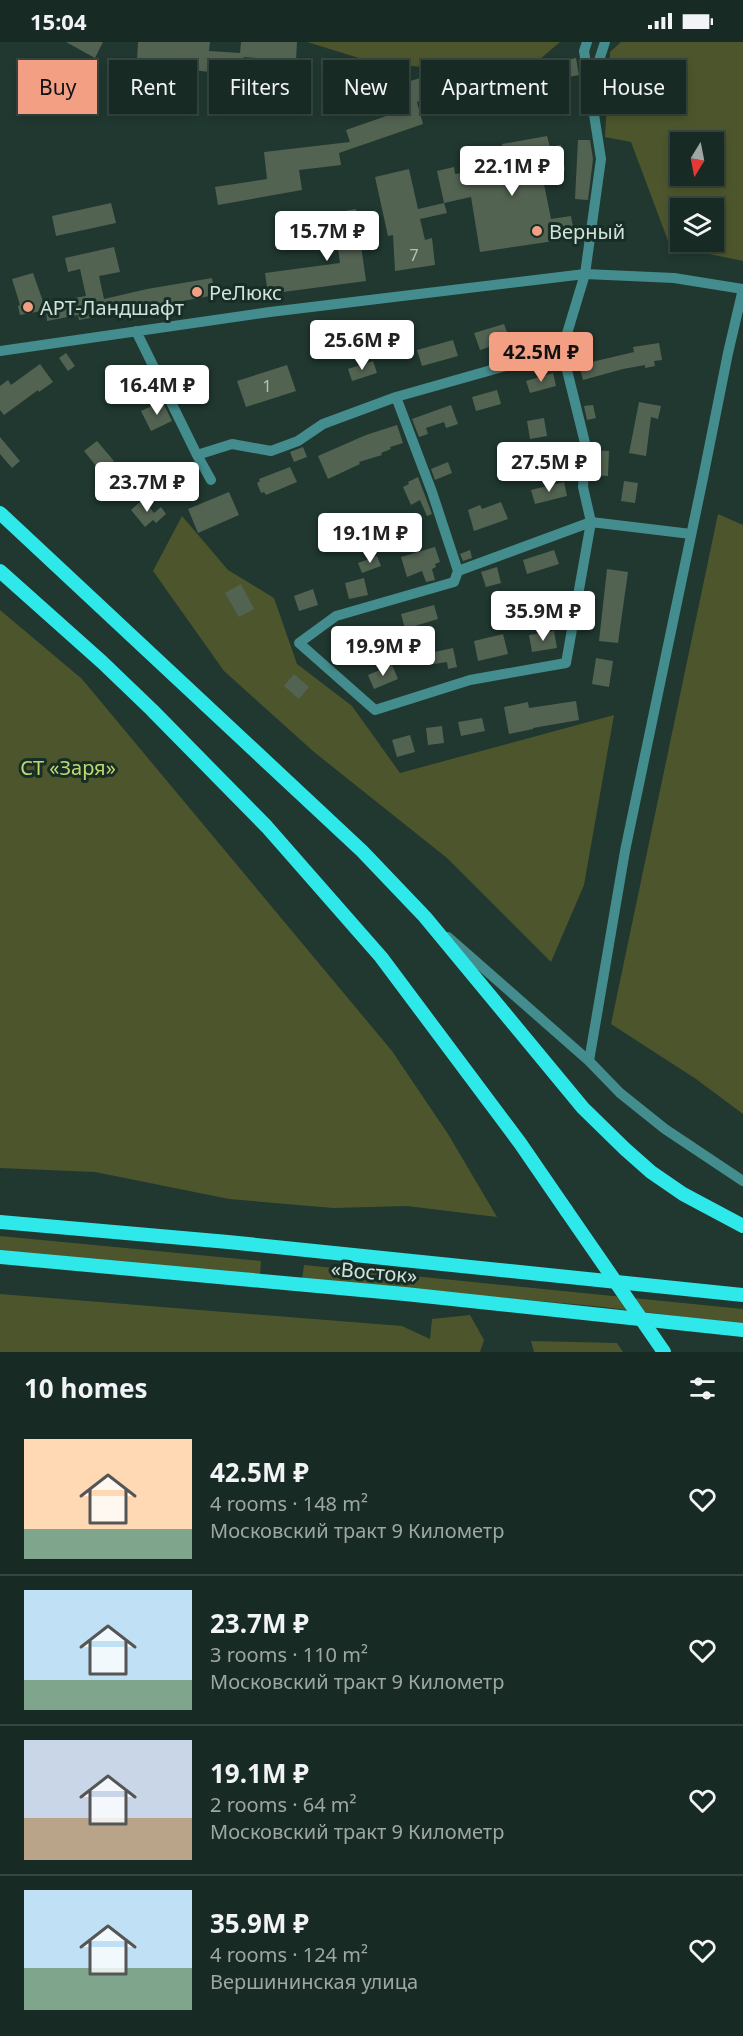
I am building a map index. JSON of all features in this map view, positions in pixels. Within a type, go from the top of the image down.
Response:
[{"type":"main road","points":[[0,513],[362,851],[425,917],[583,1108],[617,1141],[651,1172],[683,1194],[743,1226]]},
{"type":"main road","points":[[0,571],[152,710],[282,844],[381,957],[520,1143],[664,1352]]},
{"type":"main road","name":"«Восток»","points":[[0,1222],[228,1242],[743,1295]]},
{"type":"main road","name":"«Восток»","points":[[0,1257],[405,1294],[743,1330]]},
{"type":"street","points":[[585,60],[584,51],[588,42]]},
{"type":"street","points":[[599,60],[605,42]]},
{"type":"street","points":[[396,397],[432,492],[458,571],[454,582],[336,616],[299,643],[375,710],[470,680],[566,663],[591,522],[583,487],[585,443],[561,350],[585,274],[601,159],[594,114]]},
{"type":"street","points":[[0,351],[270,312],[585,274],[674,278],[743,289],[625,851],[589,1061]]},
{"type":"street","points":[[136,331],[211,480]]},
{"type":"street","points":[[197,455],[232,444],[271,451],[298,441],[323,424],[396,397],[561,350]]},
{"type":"street","points":[[458,571],[591,522],[692,534]]},
{"type":"street","points":[[425,917],[589,1061],[620,1093],[665,1129],[743,1181]]},
{"type":"green space","points":[[307,42],[560,42],[539,60],[421,60],[421,67],[409,66],[409,60],[365,60]]},
{"type":"green space","points":[[621,42],[743,42],[743,261],[699,252],[724,252],[724,198],[670,198],[670,246],[631,142],[605,137],[606,114],[686,114],[686,60],[610,60],[610,52]]},
{"type":"green space","points":[[191,475],[199,488],[181,501],[172,488]]},
{"type":"green space","points":[[718,514],[743,525],[743,1114],[696,1079],[611,1024]]},
{"type":"green space","points":[[182,516],[228,570],[274,598],[297,664],[352,706],[400,773],[614,715],[584,885],[551,962],[447,858],[314,752],[224,671],[153,571]]},
{"type":"green space","name":"СТ «Заря»","points":[[0,610],[82,679],[392,1051],[448,1134],[497,1217],[407,1206],[333,1208],[229,1199],[95,1172],[0,1168]]},
{"type":"green space","points":[[0,1236],[261,1261],[260,1275],[0,1252]]},
{"type":"green space","points":[[304,1265],[743,1309],[743,1324],[594,1306],[302,1280]]},
{"type":"green space","points":[[0,1294],[402,1326],[430,1339],[432,1319],[470,1315],[484,1340],[480,1352],[0,1352]]},
{"type":"green space","points":[[531,1341],[617,1343],[623,1352],[534,1352]]},
{"type":"building","points":[[66,42],[103,42],[95,58]]},
{"type":"building","points":[[138,42],[210,42],[209,51],[240,53],[241,42],[297,42],[296,60],[244,57],[244,60],[209,60],[209,72],[197,71],[197,60],[137,60]]},
{"type":"building","points":[[576,58],[579,75],[569,77],[569,60],[566,60]]},
{"type":"building","points":[[421,78],[421,101],[417,102],[423,124],[339,153],[341,165],[299,170],[302,190],[218,205],[215,187],[267,179],[264,152],[350,142],[346,130],[389,114],[409,114],[409,81]]},
{"type":"building","points":[[547,136],[550,147],[561,145],[565,170],[542,174],[551,219],[571,216],[575,238],[480,252],[471,197],[444,203],[437,171],[454,167],[455,174],[506,166],[502,144]]},
{"type":"building","points":[[578,140],[590,140],[593,159],[588,200],[575,199]]},
{"type":"building","points":[[409,169],[418,209],[444,203],[447,213],[420,219],[425,240],[432,238],[435,265],[395,271],[393,235],[388,236],[375,177]]},
{"type":"building","points":[[111,203],[116,223],[56,236],[52,216]]},
{"type":"building","points":[[356,209],[366,281],[268,294],[265,273],[340,263],[333,213]]},
{"type":"building","points":[[114,247],[120,272],[99,276],[104,299],[212,278],[215,295],[79,320],[78,315],[47,321],[46,310],[75,304],[74,298],[86,296],[80,269],[68,272],[65,258]]},
{"type":"building","points":[[33,273],[46,310],[20,315],[18,306],[20,305],[12,279]]},
{"type":"building","points":[[504,324],[510,340],[480,350],[474,333]]},
{"type":"building","points":[[453,340],[458,356],[422,366],[417,350]]},
{"type":"building","points":[[659,343],[662,360],[654,361],[655,366],[645,368],[645,365],[623,369],[583,380],[579,365],[634,352],[633,347]]},
{"type":"building","points":[[66,353],[75,366],[68,371],[59,358]]},
{"type":"building","points":[[373,361],[377,373],[352,381],[348,369]]},
{"type":"building","points":[[40,364],[53,382],[4,415],[0,410],[0,386],[8,380],[11,385]]},
{"type":"building","points":[[287,365],[296,391],[246,407],[237,381]]},
{"type":"building","points":[[124,371],[130,380],[120,388],[113,380]]},
{"type":"building","points":[[553,373],[556,386],[530,393],[526,381]]},
{"type":"building","points":[[497,390],[501,404],[476,411],[472,397]]},
{"type":"building","points":[[162,401],[172,421],[151,431],[141,411]]},
{"type":"building","points":[[639,402],[661,406],[658,419],[651,417],[646,456],[629,453]]},
{"type":"building","points":[[451,405],[458,424],[446,428],[444,422],[426,428],[428,434],[419,437],[412,419]]},
{"type":"building","points":[[593,405],[596,418],[587,420],[584,406]]},
{"type":"building","points":[[544,418],[547,436],[530,439],[527,421]]},
{"type":"building","points":[[397,425],[403,443],[390,447],[391,449],[381,453],[382,455],[359,462],[360,464],[328,479],[318,456],[366,435]]},
{"type":"building","points":[[0,437],[20,461],[12,468],[0,454]]},
{"type":"building","points":[[97,441],[114,461],[101,472],[84,451]]},
{"type":"building","points":[[303,447],[307,457],[294,462],[290,452]]},
{"type":"building","points":[[592,450],[609,451],[608,476],[591,475]]},
{"type":"building","points":[[448,462],[452,473],[435,480],[431,469]]},
{"type":"building","points":[[290,467],[297,482],[266,495],[264,492],[261,493],[257,483],[259,479]]},
{"type":"building","points":[[418,477],[432,514],[427,516],[420,500],[411,505],[403,487]]},
{"type":"building","points":[[624,481],[638,483],[635,503],[621,501]]},
{"type":"building","points":[[564,482],[567,496],[535,504],[531,490]]},
{"type":"building","points":[[229,492],[239,515],[198,533],[188,509]]},
{"type":"building","points":[[143,499],[154,513],[161,507],[166,514],[156,523],[153,520],[145,527],[131,510]]},
{"type":"building","points":[[501,502],[508,519],[474,531],[468,510],[480,505],[482,509]]},
{"type":"building","points":[[435,547],[440,562],[432,569],[435,580],[426,582],[422,571],[407,577],[401,557]]},
{"type":"building","points":[[470,550],[472,558],[463,561],[460,554]]},
{"type":"building","points":[[554,550],[559,564],[527,574],[523,560]]},
{"type":"building","points":[[377,556],[381,566],[362,573],[358,563]]},
{"type":"building","points":[[497,567],[501,583],[486,587],[481,572]]},
{"type":"building","points":[[607,569],[628,572],[618,643],[599,641]]},
{"type":"building","points":[[364,578],[368,595],[349,599],[345,583]]},
{"type":"building","points":[[241,584],[254,609],[239,617],[225,593]]},
{"type":"building","points":[[313,589],[318,605],[299,611],[294,596]]},
{"type":"building","points":[[434,605],[438,619],[405,629],[401,614]]},
{"type":"building","points":[[361,626],[367,644],[352,649],[346,631]]},
{"type":"building","points":[[554,631],[557,648],[532,652],[529,635]]},
{"type":"building","points":[[503,634],[508,654],[478,661],[474,641]]},
{"type":"building","points":[[453,648],[457,667],[448,669],[447,662],[427,665],[425,654]]},
{"type":"building","points":[[596,658],[613,661],[609,687],[592,684]]},
{"type":"building","points":[[392,665],[398,679],[374,689],[368,675]]},
{"type":"building","points":[[294,674],[309,687],[299,699],[284,686]]},
{"type":"building","points":[[576,701],[579,720],[509,734],[504,707],[528,702],[529,708]]},
{"type":"building","points":[[482,718],[485,731],[461,736],[458,722]]},
{"type":"building","points":[[442,726],[444,743],[428,745],[426,728]]},
{"type":"building","points":[[410,735],[415,752],[397,757],[392,740]]},
{"type":"place","name":"Верный","points":[[537,231]]},
{"type":"place","name":"РеЛюкс","points":[[197,292]]},
{"type":"place","name":"АРТ-Ландшафт","points":[[28,307]]}]
